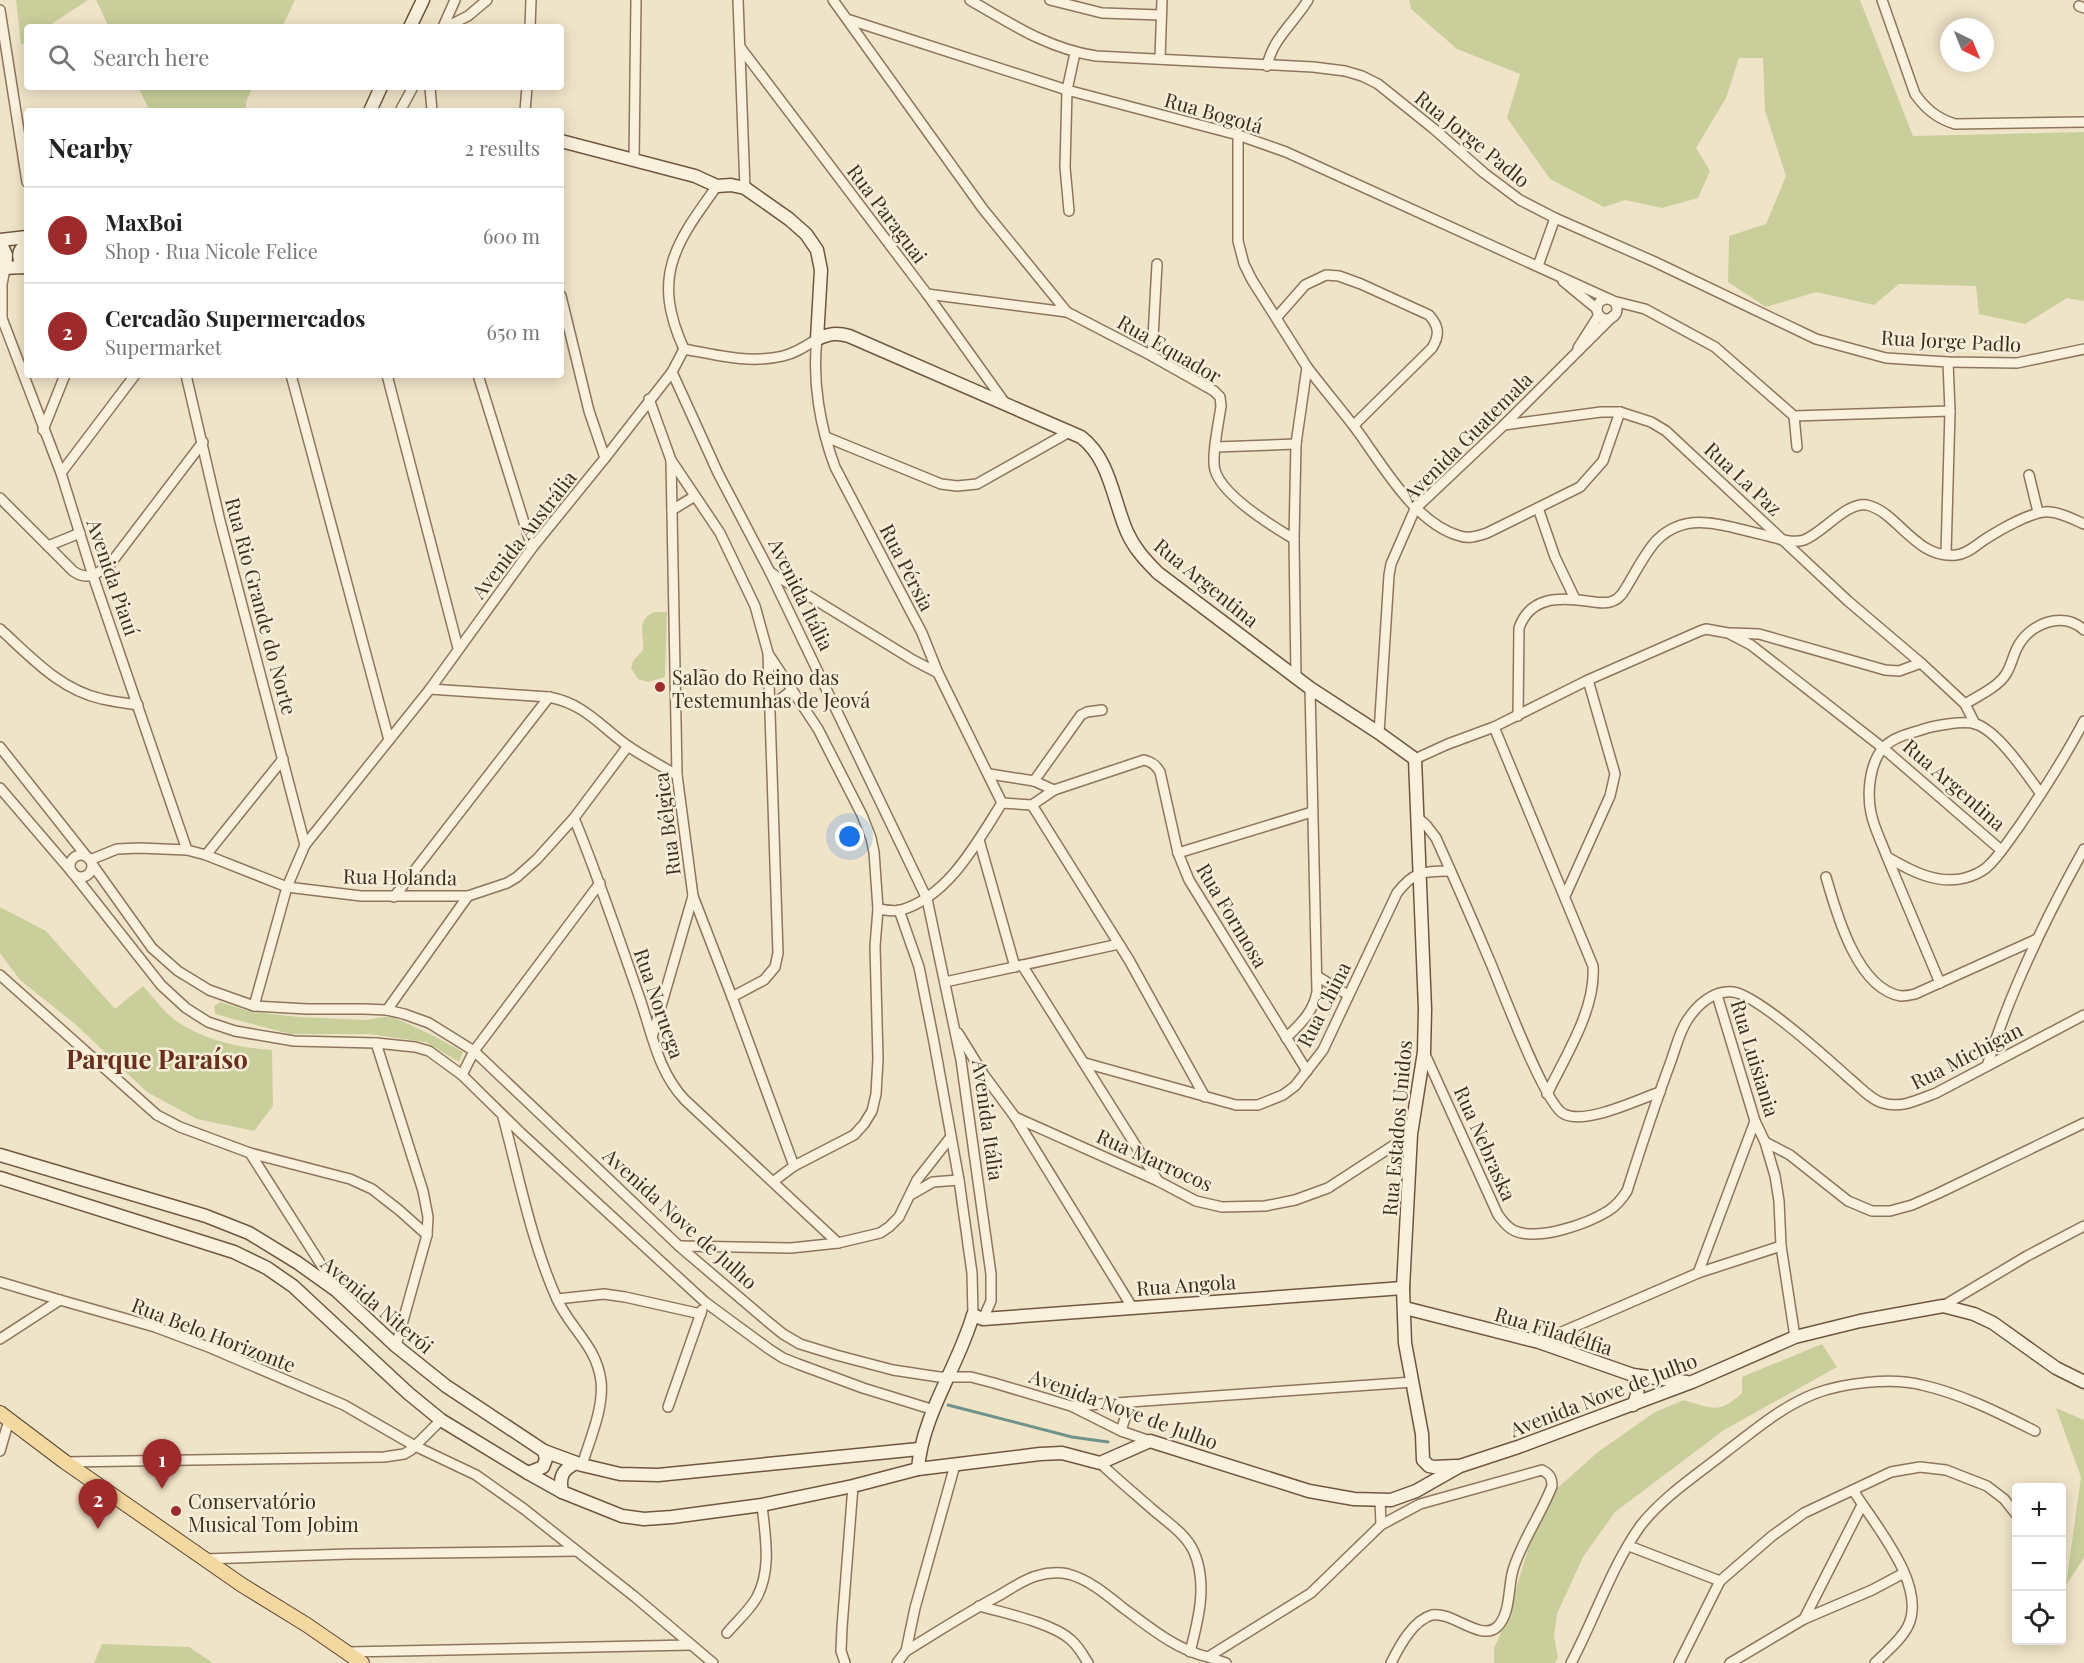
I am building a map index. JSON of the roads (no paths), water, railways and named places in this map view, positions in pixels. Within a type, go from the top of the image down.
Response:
[{"type":"main road","points":[[411,24],[423,0]]},
{"type":"main road","points":[[371,108],[380,90]]},
{"type":"main road","points":[[564,142],[695,176],[717,186],[731,185],[745,188],[789,219],[806,234],[817,250],[821,270],[817,339]]},
{"type":"main road","points":[[24,237],[0,241],[6,255],[2,269],[24,267]]},
{"type":"main road","points":[[24,247],[19,253],[24,265]]},
{"type":"main road","name":"Rua Argentina","points":[[817,339],[830,333],[849,336],[1071,431],[1091,444],[1100,458],[1127,532],[1143,558],[1167,581],[1310,688],[1415,759]]},
{"type":"main road","name":"Rua Estados Unidos","points":[[1415,759],[1424,964],[1424,1052],[1412,1134],[1403,1288],[1406,1343],[1422,1434],[1423,1460],[1428,1466],[1434,1467],[1460,1466]]},
{"type":"main road","name":"Avenida Niterói","points":[[0,1155],[206,1216],[249,1233],[298,1263],[337,1291],[396,1346],[446,1386],[544,1450],[579,1464],[620,1474],[658,1475],[919,1449]]},
{"type":"main road","name":"Avenida Niterói","points":[[0,1178],[234,1252],[267,1268],[293,1286],[408,1393],[441,1420],[562,1492],[622,1516],[644,1519],[672,1517],[762,1505],[853,1486],[918,1469],[1040,1454],[1062,1453],[1100,1463]]},
{"type":"main road","points":[[130,1218],[136,1197]]},
{"type":"main road","name":"Rua Angola","points":[[978,1317],[1403,1288]]},
{"type":"main road","name":"Avenida Nove de Julho","points":[[1150,1441],[1329,1496],[1396,1499],[1416,1491],[1460,1466],[1477,1462],[1633,1405],[1795,1337],[1860,1321],[1943,1306],[1974,1314],[1993,1323],[2056,1368],[2084,1382]]},
{"type":"main road","name":"Rua Filadélfia","points":[[1405,1308],[1539,1342],[1633,1376],[1673,1382],[1692,1382]]},
{"type":"main road","name":"Avenida Itália","points":[[918,1469],[919,1449],[934,1410],[948,1376],[978,1317]]},
{"type":"main road","points":[[1633,1376],[1639,1386],[1633,1405]]},
{"type":"main road","points":[[4,1417],[242,1585],[362,1663]]},
{"type":"main road","points":[[1100,1463],[1150,1441]]},
{"type":"main road","points":[[528,1473],[536,1472],[543,1467],[546,1459],[544,1450]]},
{"type":"main road","points":[[562,1492],[561,1475],[567,1467],[579,1464]]},
{"type":"street","points":[[446,24],[455,0]]},
{"type":"street","points":[[451,24],[468,16],[487,0]]},
{"type":"street","points":[[530,24],[531,0]]},
{"type":"street","points":[[634,159],[636,0]]},
{"type":"street","points":[[738,0],[745,188]]},
{"type":"street","points":[[833,0],[850,20],[983,208],[1067,312]]},
{"type":"street","name":"Rua Jorge Padlo","points":[[970,0],[1048,43],[1075,53],[1313,67],[1345,71],[1362,76],[1378,84],[1520,200],[1816,339],[1886,358],[1948,362],[2017,363],[2084,349]]},
{"type":"street","points":[[1050,0],[1101,13],[1161,15]]},
{"type":"street","points":[[1160,59],[1162,0]]},
{"type":"street","points":[[1267,66],[1280,35],[1308,0]]},
{"type":"street","points":[[1882,0],[1915,94],[1924,107],[1938,118],[1955,124],[2084,122]]},
{"type":"street","points":[[0,10],[24,150]]},
{"type":"street","name":"Rua Bogotá","points":[[850,20],[1067,90],[1238,135],[1286,152],[1611,300],[1646,309],[1715,347],[1794,416]]},
{"type":"street","name":"Rua Paraguai","points":[[740,47],[927,294],[1005,402]]},
{"type":"street","points":[[1069,211],[1065,167],[1067,90],[1075,53]]},
{"type":"street","points":[[402,108],[411,90]]},
{"type":"street","points":[[430,90],[432,108]]},
{"type":"street","points":[[525,108],[526,90]]},
{"type":"street","points":[[1238,135],[1238,241],[1240,252],[1252,279],[1307,367],[1354,425],[1415,509],[1445,530],[1461,537],[1475,537],[1487,533],[1580,488],[1591,478],[1603,461],[1620,412]]},
{"type":"street","points":[[717,186],[680,240],[673,257],[667,296],[671,315],[684,349],[746,359],[782,356],[800,350],[817,339]]},
{"type":"street","points":[[1538,267],[1555,218]]},
{"type":"street","points":[[1152,356],[1157,264]]},
{"type":"street","name":"Avenida Piauí","points":[[2,269],[1,316],[61,473],[93,576],[187,850]]},
{"type":"street","name":"Rua Bogotá","points":[[1555,274],[1598,312]]},
{"type":"street","points":[[1277,317],[1305,285],[1326,275],[1339,276],[1361,284],[1429,315],[1436,322],[1438,331],[1432,348],[1354,425]]},
{"type":"street","name":"Rua Equador","points":[[927,294],[1067,312],[1215,391],[1220,397],[1221,406],[1214,468],[1219,479],[1250,510],[1294,539]]},
{"type":"street","points":[[1614,315],[1617,307],[1611,300],[1600,301],[1598,312],[1604,318],[1646,309]]},
{"type":"street","points":[[564,308],[589,411],[605,458]]},
{"type":"street","name":"Avenida Guatemala","points":[[1576,352],[1598,312]]},
{"type":"street","name":"Avenida Guatemala","points":[[1379,733],[1389,575],[1391,564],[1415,509],[1504,425],[1614,315]]},
{"type":"street","name":"Rua Pérsia","points":[[817,339],[814,360],[816,382],[826,437],[835,467],[918,624],[938,673],[1002,802]]},
{"type":"street","name":"Avenida Austrália","points":[[254,1006],[287,887],[304,845],[430,689],[532,548],[672,372],[684,349]]},
{"type":"street","points":[[1946,554],[1950,411],[1948,362]]},
{"type":"street","points":[[1296,677],[1294,539],[1296,444],[1307,367]]},
{"type":"street","name":"Avenida Itália","points":[[672,372],[718,473],[770,572],[927,899],[955,1027],[991,1274],[991,1301],[978,1317]]},
{"type":"street","points":[[43,430],[64,378]]},
{"type":"street","points":[[61,473],[133,378]]},
{"type":"street","name":"Rua Rio Grande do Norte","points":[[187,378],[220,521],[304,845]]},
{"type":"street","points":[[292,378],[389,740]]},
{"type":"street","points":[[388,378],[458,648]]},
{"type":"street","points":[[479,378],[532,548]]},
{"type":"street","points":[[649,399],[671,460],[720,533],[756,606],[768,653],[778,952],[776,967],[764,980],[732,997]]},
{"type":"street","points":[[1797,447],[1794,416],[1950,411]]},
{"type":"street","name":"Rua La Paz","points":[[1504,425],[1601,412],[1620,412],[1651,422],[1666,431],[1848,601],[1965,704]]},
{"type":"street","points":[[826,437],[941,484],[957,486],[977,484],[1071,431]]},
{"type":"street","points":[[0,498],[81,577],[93,576],[111,563],[203,442]]},
{"type":"street","points":[[1216,447],[1296,444]]},
{"type":"street","name":"Rua Bélgica","points":[[671,460],[677,775],[693,896],[794,1166]]},
{"type":"street","points":[[2029,475],[2038,512]]},
{"type":"street","points":[[672,510],[695,496]]},
{"type":"street","points":[[1518,716],[1519,628],[1530,608],[1541,602],[1575,599],[1605,603],[1615,601],[1656,542],[1670,530],[1686,523],[1719,525],[1783,539],[1803,540],[1855,506],[1867,506],[1880,512],[1925,548],[1935,553],[1946,554],[1964,553],[2038,512],[2061,514],[2084,524]]},
{"type":"street","points":[[1538,508],[1555,557],[1575,599]]},
{"type":"street","points":[[48,546],[80,532]]},
{"type":"street","points":[[770,572],[938,673]]},
{"type":"street","points":[[2041,794],[1996,738],[1975,724],[1965,704],[1999,682],[2006,674],[2017,648],[2027,633],[2040,625],[2057,620],[2084,630]]},
{"type":"street","points":[[0,629],[52,676],[77,691],[100,699],[138,705]]},
{"type":"street","points":[[1415,759],[1494,727],[1588,680],[1700,631],[1759,634],[1885,670],[1899,671],[1921,663]]},
{"type":"street","name":"Rua Argentina","points":[[1728,633],[1751,645],[1882,748],[2001,850]]},
{"type":"street","points":[[768,653],[818,729],[868,827],[874,852],[878,909],[875,946],[878,1059],[876,1094],[872,1111],[854,1135],[794,1166],[774,1181]]},
{"type":"street","points":[[1565,896],[1610,796],[1615,774],[1588,680]]},
{"type":"street","points":[[1286,1038],[1303,1021],[1314,1005],[1317,976],[1310,688]]},
{"type":"street","points":[[430,689],[567,700],[585,711],[628,746],[677,775]]},
{"type":"street","points":[[770,707],[792,690]]},
{"type":"street","points":[[394,897],[549,697]]},
{"type":"street","points":[[1034,781],[1081,715],[1102,710]]},
{"type":"street","points":[[1887,857],[1928,877],[1965,878],[1986,868],[2041,794],[2084,721]]},
{"type":"street","points":[[1940,983],[1871,813],[1871,774],[1882,748],[1901,736],[1925,728],[1950,724],[1975,724]]},
{"type":"street","points":[[1494,727],[1593,966],[1594,979],[1586,1013],[1547,1094]]},
{"type":"street","name":"Rua Holanda","points":[[90,860],[117,849],[187,850],[206,855],[287,887],[361,896],[468,896],[507,883],[537,859],[574,818],[628,746]]},
{"type":"street","name":"Avenida Nove de Julho","points":[[0,747],[90,860],[152,948],[178,971],[209,990],[254,1006],[387,1010],[429,1023],[474,1051],[678,1246],[783,1334],[800,1344],[893,1370],[925,1376],[971,1377],[1071,1406],[1121,1431],[1150,1441]]},
{"type":"street","points":[[206,855],[283,759]]},
{"type":"street","name":"Rua Formosa","points":[[1032,805],[1054,790],[1144,760],[1153,763],[1160,772],[1178,853],[1189,880],[1307,1071]]},
{"type":"street","points":[[990,774],[1034,781],[1054,790]]},
{"type":"street","points":[[0,788],[72,872],[161,985],[186,1008],[208,1022],[235,1031],[294,1041],[376,1043],[415,1047],[429,1051],[462,1075],[705,1302],[783,1358],[863,1388],[934,1410]]},
{"type":"street","points":[[878,909],[899,910],[927,899],[953,873],[979,840],[1002,802],[1032,805],[1119,944],[1205,1097]]},
{"type":"street","points":[[1178,853],[1312,812]]},
{"type":"street","name":"Rua Noruega","points":[[574,818],[600,883],[652,1034],[660,1064],[677,1091],[838,1243]]},
{"type":"street","points":[[1418,818],[1436,838],[1547,1094],[1558,1111],[1566,1116],[1578,1117],[1600,1113],[1660,1092]]},
{"type":"street","points":[[979,840],[1018,966],[1085,1063],[1158,1181]]},
{"type":"street","points":[[1987,1066],[2018,980],[2084,849]]},
{"type":"street","points":[[81,855],[90,860],[91,872],[85,876],[78,877],[72,872],[70,866],[72,860],[81,855]]},
{"type":"street","points":[[1421,872],[1449,871]]},
{"type":"street","name":"Rua China","points":[[1085,1063],[1236,1105],[1258,1105],[1283,1095],[1295,1086],[1323,1050],[1397,893],[1406,882],[1421,872]]},
{"type":"street","points":[[1826,877],[1842,931],[1858,960],[1874,980],[1890,992],[1902,996],[1915,994],[2037,939]]},
{"type":"street","points":[[462,1075],[474,1051],[600,883]]},
{"type":"street","points":[[387,1010],[468,896]]},
{"type":"street","points":[[652,1034],[693,896]]},
{"type":"street","name":"Avenida Itália","points":[[899,910],[920,967],[959,1180],[978,1317]]},
{"type":"street","points":[[945,982],[1119,944]]},
{"type":"street","points":[[0,975],[157,1115],[180,1127],[250,1153],[350,1179],[372,1189],[427,1235]]},
{"type":"street","points":[[1317,976],[1348,996]]},
{"type":"street","name":"Rua Michigan","points":[[1717,994],[1735,993],[1752,1000],[1881,1103],[1890,1105],[1910,1103],[1936,1093],[2084,1015]]},
{"type":"street","name":"Rua Luisiania","points":[[1660,1092],[1686,1021],[1699,1005],[1717,994],[1774,1176],[1779,1201],[1781,1246],[1795,1337]]},
{"type":"street","points":[[955,1027],[1132,1307]]},
{"type":"street","points":[[376,1043],[423,1191],[428,1217],[427,1235],[396,1346]]},
{"type":"street","name":"Rua Nebraska","points":[[1424,1052],[1498,1215],[1509,1228],[1532,1235],[1580,1225],[1610,1211],[1621,1201],[1627,1191],[1660,1092]]},
{"type":"street","points":[[502,1114],[532,1226],[557,1299],[592,1351],[598,1366],[601,1383],[600,1400],[579,1464]]},
{"type":"street","name":"Rua Marrocos","points":[[1014,1117],[1158,1181],[1196,1201],[1222,1207],[1265,1206],[1295,1200],[1328,1188],[1412,1134]]},
{"type":"street","points":[[1698,1273],[1755,1121]]},
{"type":"street","points":[[1765,1142],[1790,1155],[1848,1201],[1872,1211],[1890,1211],[1912,1205],[1939,1193],[2084,1123]]},
{"type":"street","points":[[678,1246],[791,1248],[838,1243],[880,1233],[899,1217],[917,1180],[950,1138]]},
{"type":"street","points":[[250,1153],[337,1291]]},
{"type":"street","points":[[909,1195],[933,1182],[959,1180]]},
{"type":"street","points":[[1943,1306],[2027,1256],[2084,1226]]},
{"type":"street","points":[[1539,1342],[1698,1273],[1781,1246]]},
{"type":"street","name":"Rua Belo Horizonte","points":[[0,1282],[155,1327],[211,1348],[344,1405],[415,1446],[454,1463],[488,1483],[577,1551],[713,1663]]},
{"type":"street","points":[[557,1299],[604,1294],[701,1314]]},
{"type":"street","points":[[0,1339],[60,1300]]},
{"type":"street","points":[[668,1407],[705,1302]]},
{"type":"street","points":[[1071,1406],[1413,1382]]},
{"type":"street","points":[[1571,1663],[1614,1573],[1642,1525],[1682,1486],[1765,1421],[1815,1394],[1848,1384],[1881,1382],[1920,1384],[1989,1408],[2035,1431]]},
{"type":"street","points":[[1121,1431],[1130,1402]]},
{"type":"street","points":[[0,1451],[4,1417]]},
{"type":"street","points":[[65,1462],[384,1457],[404,1454],[441,1420]]},
{"type":"street","points":[[1100,1463],[1186,1539],[1194,1553],[1199,1567],[1200,1608],[1190,1652]]},
{"type":"street","points":[[906,1651],[915,1608],[955,1465]]},
{"type":"street","points":[[1679,1663],[1720,1581],[1772,1536],[1804,1513],[1891,1472],[1920,1467],[1946,1470],[1988,1486],[2012,1509]]},
{"type":"street","points":[[1208,1657],[1311,1593],[1382,1526],[1420,1504],[1542,1470],[1548,1473],[1552,1479],[1549,1494],[1513,1570],[1505,1612],[1500,1625],[1490,1631],[1482,1630],[1451,1618],[1432,1615],[1422,1620],[1413,1629],[1391,1663]]},
{"type":"street","points":[[845,1663],[841,1651],[842,1627],[853,1486]]},
{"type":"street","points":[[1853,1490],[1895,1553],[1912,1599],[1913,1613],[1908,1626],[1900,1638],[1875,1663]]},
{"type":"street","points":[[1416,1491],[1420,1504]]},
{"type":"street","points":[[1380,1500],[1382,1526]]},
{"type":"street","points":[[727,1633],[756,1599],[763,1579],[767,1554],[762,1505]]},
{"type":"street","points":[[1804,1618],[1862,1505]]},
{"type":"street","points":[[1629,1546],[1720,1581]]},
{"type":"street","points":[[206,1559],[348,1554],[577,1551]]},
{"type":"street","points":[[897,1663],[906,1651],[979,1606],[1036,1576],[1051,1573],[1067,1574],[1097,1588],[1155,1632],[1190,1652],[1226,1663]]},
{"type":"street","points":[[1730,1663],[1804,1618],[1872,1590],[1904,1573]]},
{"type":"street","points":[[979,1606],[1055,1630],[1070,1639],[1088,1663]]},
{"type":"street","points":[[347,1652],[690,1645]]},
{"type":"waterway","points":[[948,1405],[1072,1437],[1108,1442]]},
{"type":"place","name":"Salão do Reino das Testemunhas de Jeová","points":[[660,687]]},
{"type":"place","name":"MaxBoi","points":[[162,1489]]},
{"type":"place","name":"Conservatório Musical Tom Jobim","points":[[176,1511]]},
{"type":"place","name":"Cercadão Supermercados","points":[[98,1529]]},
{"type":"district","name":"Parque Paraíso","points":[[157,1058]]}]
